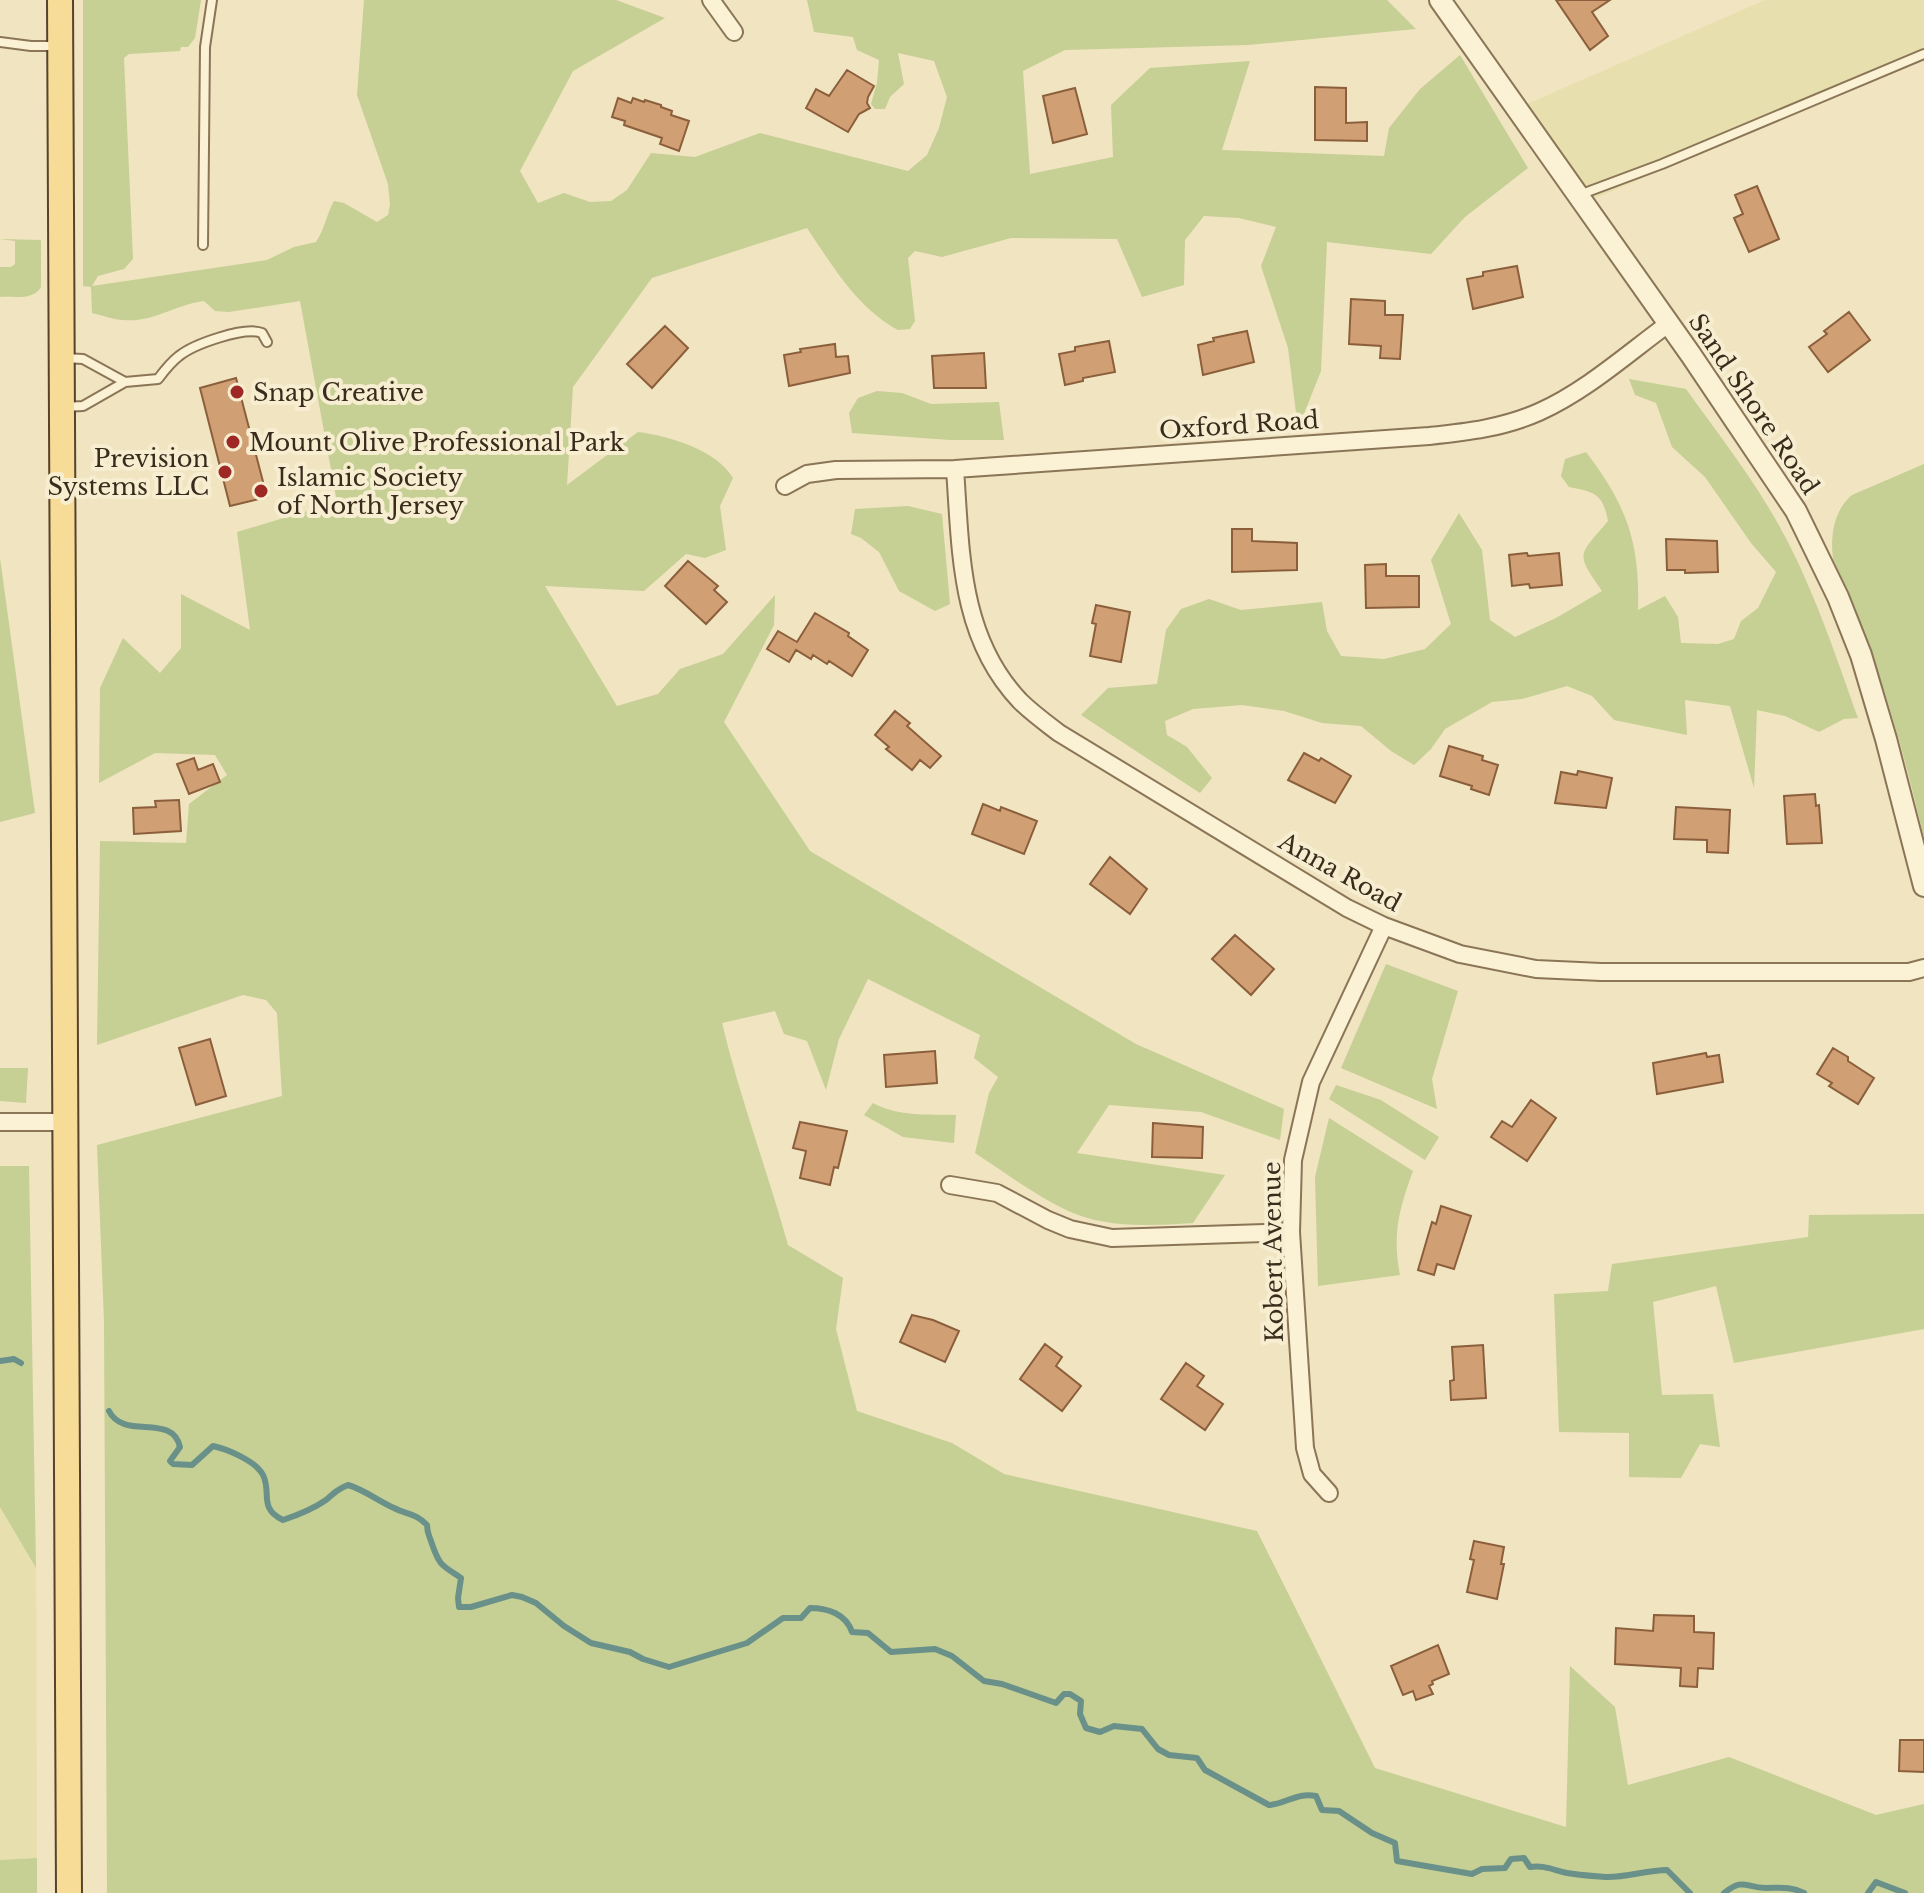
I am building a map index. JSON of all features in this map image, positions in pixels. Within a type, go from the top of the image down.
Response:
[{"type":"main road","points":[[60,0],[69,1893]]},
{"type":"street","points":[[711,0],[734,32]]},
{"type":"street","name":"Sand Shore Road","points":[[1440,0],[1782,489],[1838,597],[1861,655],[1883,726],[1924,886]]},
{"type":"street","name":"Oxford Road","points":[[785,486],[807,474],[828,471],[955,469],[1484,430],[1550,406],[1591,381],[1668,324]]},
{"type":"street","name":"Anna Road","points":[[955,469],[963,582],[969,608],[991,662],[1021,703],[1059,733],[1347,908],[1384,926],[1460,954],[1506,965],[1566,972],[1909,972],[1924,968]]},
{"type":"street","name":"Kobert Avenue","points":[[1329,1493],[1312,1474],[1305,1448],[1291,1232],[1293,1160],[1306,1097],[1384,926]]},
{"type":"street","points":[[0,1122],[66,1122]]},
{"type":"street","points":[[950,1185],[997,1193],[1048,1220],[1112,1238],[1291,1232]]},
{"type":"lane","points":[[203,245],[205,47],[212,0]]},
{"type":"lane","points":[[0,42],[60,46]]},
{"type":"lane","points":[[1578,196],[1924,54]]},
{"type":"lane","points":[[62,407],[83,406],[125,382],[158,379],[180,355],[202,344],[253,330],[262,333],[267,342]]},
{"type":"lane","points":[[62,358],[83,359],[125,382]]},
{"type":"shaded area","points":[[1765,0],[1924,0],[1924,59],[1593,199],[1527,104]]},
{"type":"shaded area","points":[[0,1507],[36,1568],[37,1858],[0,1860]]},
{"type":"green space","points":[[83,0],[201,0],[195,38],[188,47],[181,47],[180,51],[129,54],[124,58],[133,259],[124,269],[98,276],[92,286],[267,260],[294,247],[316,242],[334,201],[344,203],[377,222],[388,215],[388,184],[357,95],[364,0],[616,0],[665,18],[573,71],[520,171],[538,203],[564,193],[590,202],[611,201],[627,190],[651,153],[695,157],[760,133],[908,171],[927,155],[939,128],[947,97],[934,61],[898,53],[904,84],[890,97],[885,109],[875,109],[871,104],[879,60],[857,50],[853,37],[814,32],[807,0],[1387,0],[1416,29],[1248,45],[1065,50],[1023,71],[1030,174],[1113,157],[1111,105],[1150,68],[1250,61],[1222,150],[1384,156],[1389,128],[1420,89],[1460,55],[1528,168],[1465,217],[1431,254],[1327,242],[1321,371],[1298,429],[1288,348],[1261,266],[1276,227],[1239,218],[1204,216],[1185,240],[1184,285],[1142,297],[1117,239],[1011,238],[942,257],[915,251],[908,258],[915,321],[910,329],[898,330],[858,298],[807,228],[652,278],[573,387],[567,485],[638,432],[691,446],[716,460],[733,478],[720,506],[726,550],[705,558],[686,554],[644,591],[545,586],[617,706],[658,694],[680,669],[723,654],[775,595],[774,625],[724,722],[810,851],[1136,1044],[1284,1109],[1280,1140],[1201,1112],[1109,1105],[1077,1153],[1225,1175],[1193,1223],[1112,1223],[1068,1211],[975,1153],[989,1093],[998,1077],[974,1058],[980,1035],[868,979],[839,1039],[826,1090],[807,1041],[784,1034],[775,1011],[722,1023],[788,1245],[843,1278],[836,1329],[857,1411],[952,1443],[1004,1474],[1257,1531],[1375,1768],[1566,1827],[1570,1666],[1615,1707],[1628,1785],[1729,1757],[1876,1815],[1924,1804],[1924,1893],[107,1893],[104,1321],[97,1145],[282,1096],[277,1013],[266,1000],[243,995],[97,1045],[100,841],[186,843],[189,804],[227,775],[215,755],[155,753],[99,783],[100,688],[123,638],[160,673],[181,648],[181,594],[250,630],[237,532],[337,502],[300,301],[229,312],[215,311],[204,301],[134,320],[92,313],[91,287],[83,286]]},
{"type":"green space","points":[[0,239],[41,240],[41,287],[38,291],[23,297],[0,297],[0,267],[15,264],[15,241]]},
{"type":"green space","points":[[1629,379],[1686,389],[1750,479],[1784,534],[1808,585],[1858,718],[1844,719],[1819,732],[1785,716],[1757,710],[1754,788],[1730,706],[1685,700],[1687,735],[1614,720],[1592,696],[1567,686],[1522,699],[1492,702],[1445,729],[1431,749],[1414,765],[1361,726],[1322,723],[1284,711],[1242,705],[1193,709],[1165,721],[1167,735],[1187,747],[1212,778],[1200,793],[1081,715],[1108,688],[1157,684],[1166,630],[1181,609],[1209,599],[1241,610],[1322,602],[1327,631],[1341,656],[1384,659],[1425,649],[1451,624],[1431,560],[1459,513],[1482,550],[1490,620],[1515,637],[1556,618],[1602,591],[1587,569],[1584,555],[1608,521],[1606,512],[1596,496],[1569,487],[1561,476],[1565,459],[1586,452],[1612,490],[1628,526],[1636,564],[1638,610],[1665,596],[1678,617],[1681,643],[1718,644],[1734,639],[1741,621],[1758,608],[1776,572],[1751,543],[1705,477],[1672,447],[1656,403],[1635,395]]},
{"type":"green space","points":[[877,391],[902,393],[931,404],[999,402],[1004,440],[950,440],[852,433],[849,413],[858,398]]},
{"type":"green space","points":[[1924,464],[1924,839],[1886,696],[1862,627],[1833,559],[1832,541],[1837,516],[1852,495]]},
{"type":"green space","points":[[908,506],[942,514],[950,604],[935,611],[899,591],[879,552],[851,534],[855,509]]},
{"type":"green space","points":[[0,558],[35,813],[0,822]]},
{"type":"green space","points":[[1386,964],[1458,991],[1432,1079],[1437,1109],[1341,1068]]},
{"type":"green space","points":[[0,1068],[28,1068],[26,1103],[0,1101]]},
{"type":"green space","points":[[1336,1085],[1381,1100],[1439,1137],[1425,1160],[1329,1099]]},
{"type":"green space","points":[[873,1103],[903,1113],[956,1115],[954,1143],[903,1137],[864,1115]]},
{"type":"green space","points":[[1329,1118],[1413,1171],[1398,1222],[1400,1275],[1318,1286],[1315,1177]]},
{"type":"green space","points":[[0,1166],[29,1166],[36,1568],[0,1507]]},
{"type":"green space","points":[[1924,1214],[1924,1329],[1734,1363],[1716,1286],[1653,1302],[1662,1395],[1713,1394],[1720,1447],[1700,1444],[1681,1478],[1629,1477],[1629,1433],[1559,1432],[1554,1294],[1608,1291],[1612,1264],[1808,1237],[1809,1215]]},
{"type":"green space","points":[[37,1858],[37,1893],[0,1893],[0,1860]]},
{"type":"building","points":[[1556,0],[1610,0],[1592,12],[1608,36],[1590,50]]},
{"type":"building","points":[[847,70],[874,86],[868,97],[870,108],[859,114],[848,132],[806,108],[816,89],[829,96]]},
{"type":"building","points":[[1315,87],[1346,88],[1346,123],[1367,122],[1367,141],[1315,140]]},
{"type":"building","points":[[1075,88],[1087,134],[1053,143],[1043,96]]},
{"type":"building","points":[[618,98],[631,103],[633,98],[661,105],[672,111],[671,115],[689,121],[679,151],[660,144],[662,138],[624,125],[625,121],[612,117]]},
{"type":"building","points":[[1757,186],[1779,239],[1749,252],[1734,218],[1743,214],[1735,195]]},
{"type":"building","points":[[1517,266],[1523,297],[1473,309],[1467,279],[1483,276],[1483,272]]},
{"type":"building","points":[[1351,299],[1385,301],[1385,315],[1403,315],[1400,359],[1380,358],[1381,346],[1349,344]]},
{"type":"building","points":[[1849,312],[1870,340],[1828,372],[1809,347]]},
{"type":"building","points":[[665,326],[688,348],[652,388],[627,364]]},
{"type":"building","points":[[1247,331],[1254,362],[1203,375],[1198,345],[1214,341],[1213,338]]},
{"type":"building","points":[[1109,341],[1115,372],[1065,385],[1059,354],[1075,351],[1075,347]]},
{"type":"building","points":[[835,344],[836,357],[848,356],[850,373],[789,386],[784,355],[801,352],[800,349]]},
{"type":"building","points":[[984,353],[986,388],[934,388],[932,356]]},
{"type":"building","name":"Mount Olive Professional Park","points":[[236,378],[267,497],[230,506],[200,388]]},
{"type":"building","points":[[1232,529],[1252,529],[1252,541],[1297,543],[1297,570],[1232,572]]},
{"type":"building","points":[[1666,539],[1717,541],[1718,572],[1667,570]]},
{"type":"building","points":[[1527,553],[1528,556],[1559,553],[1562,585],[1512,586],[1509,555]]},
{"type":"building","points":[[688,561],[718,586],[714,590],[727,602],[706,624],[665,586]]},
{"type":"building","points":[[1386,564],[1386,576],[1419,576],[1419,607],[1366,608],[1365,565]]},
{"type":"building","points":[[1096,605],[1130,612],[1121,662],[1090,656]]},
{"type":"building","points":[[815,613],[849,633],[848,636],[868,650],[852,676],[813,655],[811,659],[796,650],[789,662],[767,649],[778,631],[797,642]]},
{"type":"building","points":[[895,711],[941,756],[930,768],[920,760],[912,770],[886,749],[889,747],[875,735]]},
{"type":"building","points":[[1449,746],[1483,756],[1482,760],[1498,765],[1489,795],[1440,776]]},
{"type":"building","points":[[1304,753],[1319,761],[1321,758],[1351,776],[1335,803],[1288,780]]},
{"type":"building","points":[[194,758],[198,770],[213,764],[220,782],[189,794],[177,764]]},
{"type":"building","points":[[1578,771],[1612,778],[1606,808],[1555,803],[1561,772],[1577,775]]},
{"type":"building","points":[[1815,794],[1816,806],[1819,805],[1822,843],[1787,844],[1784,796]]},
{"type":"building","points":[[179,800],[181,831],[134,834],[133,808],[156,807],[155,801]]},
{"type":"building","points":[[983,804],[1000,811],[1001,807],[1037,821],[1024,854],[972,834]]},
{"type":"building","points":[[1676,807],[1730,810],[1728,853],[1707,852],[1707,840],[1674,839]]},
{"type":"building","points":[[1110,857],[1147,889],[1130,914],[1090,884]]},
{"type":"building","points":[[1235,935],[1274,969],[1251,995],[1212,959]]},
{"type":"building","points":[[210,1039],[226,1096],[196,1105],[179,1048]]},
{"type":"building","points":[[1833,1048],[1874,1078],[1858,1104],[1829,1086],[1832,1083],[1817,1074]]},
{"type":"building","points":[[935,1051],[937,1083],[886,1087],[884,1055]]},
{"type":"building","points":[[1706,1053],[1707,1057],[1719,1055],[1723,1082],[1657,1094],[1653,1063]]},
{"type":"building","points":[[1531,1100],[1556,1118],[1527,1161],[1491,1137],[1502,1121],[1512,1127]]},
{"type":"building","points":[[800,1122],[847,1131],[838,1168],[834,1167],[830,1185],[800,1178],[806,1151],[793,1148]]},
{"type":"building","points":[[1153,1123],[1203,1127],[1202,1158],[1152,1157]]},
{"type":"building","points":[[1441,1206],[1471,1216],[1454,1269],[1437,1264],[1434,1275],[1418,1270],[1432,1222],[1436,1224]]},
{"type":"building","points":[[912,1315],[959,1331],[945,1362],[900,1342]]},
{"type":"building","points":[[1045,1344],[1062,1357],[1056,1366],[1081,1386],[1062,1411],[1020,1379]]},
{"type":"building","points":[[1483,1345],[1486,1398],[1451,1400],[1450,1381],[1454,1380],[1452,1347]]},
{"type":"building","points":[[1186,1363],[1204,1376],[1197,1386],[1223,1404],[1205,1430],[1161,1399]]},
{"type":"building","points":[[1474,1541],[1504,1547],[1497,1599],[1467,1592],[1474,1560],[1470,1559]]},
{"type":"building","points":[[1654,1615],[1694,1616],[1694,1632],[1714,1633],[1713,1669],[1698,1668],[1697,1687],[1680,1686],[1681,1668],[1615,1664],[1616,1628],[1653,1631]]},
{"type":"building","points":[[1438,1645],[1449,1674],[1432,1681],[1433,1684],[1429,1686],[1433,1694],[1416,1700],[1413,1691],[1403,1695],[1391,1666]]},
{"type":"building","points":[[1900,1740],[1924,1740],[1924,1772],[1899,1771]]},
{"type":"waterway","points":[[0,1361],[14,1359],[21,1363]]},
{"type":"waterway","points":[[109,1411],[116,1420],[125,1424],[168,1431],[180,1447],[170,1461],[173,1464],[192,1465],[213,1446],[248,1460],[263,1475],[268,1505],[283,1520],[316,1506],[348,1485],[419,1518],[427,1525],[440,1561],[461,1578],[459,1607],[471,1607],[512,1595],[522,1597],[536,1603],[591,1643],[630,1652],[669,1667],[747,1643],[783,1618],[801,1618],[810,1608],[823,1609],[841,1616],[852,1632],[868,1633],[891,1652],[935,1649],[952,1656],[984,1681],[1056,1703],[1064,1694],[1070,1694],[1081,1701],[1080,1714],[1086,1728],[1100,1732],[1114,1726],[1142,1729],[1158,1749],[1169,1755],[1197,1758],[1205,1770],[1269,1805],[1303,1796],[1316,1796],[1322,1810],[1339,1811],[1372,1833],[1395,1843],[1397,1861],[1472,1874],[1482,1869],[1505,1868],[1511,1859],[1524,1858],[1530,1867],[1591,1876],[1613,1877],[1667,1870],[1690,1893]]},
{"type":"waterway","points":[[1868,1893],[1876,1882],[1905,1893]]},
{"type":"waterway","points":[[1724,1893],[1741,1884],[1759,1888],[1790,1888],[1804,1893]]},
{"type":"place","name":"Snap Creative","points":[[237,392]]},
{"type":"place","name":"Mount Olive Professional Park","points":[[233,442]]},
{"type":"place","name":"Prevision Systems LLC","points":[[225,472]]},
{"type":"place","name":"Islamic Society of North Jersey","points":[[261,491]]}]
